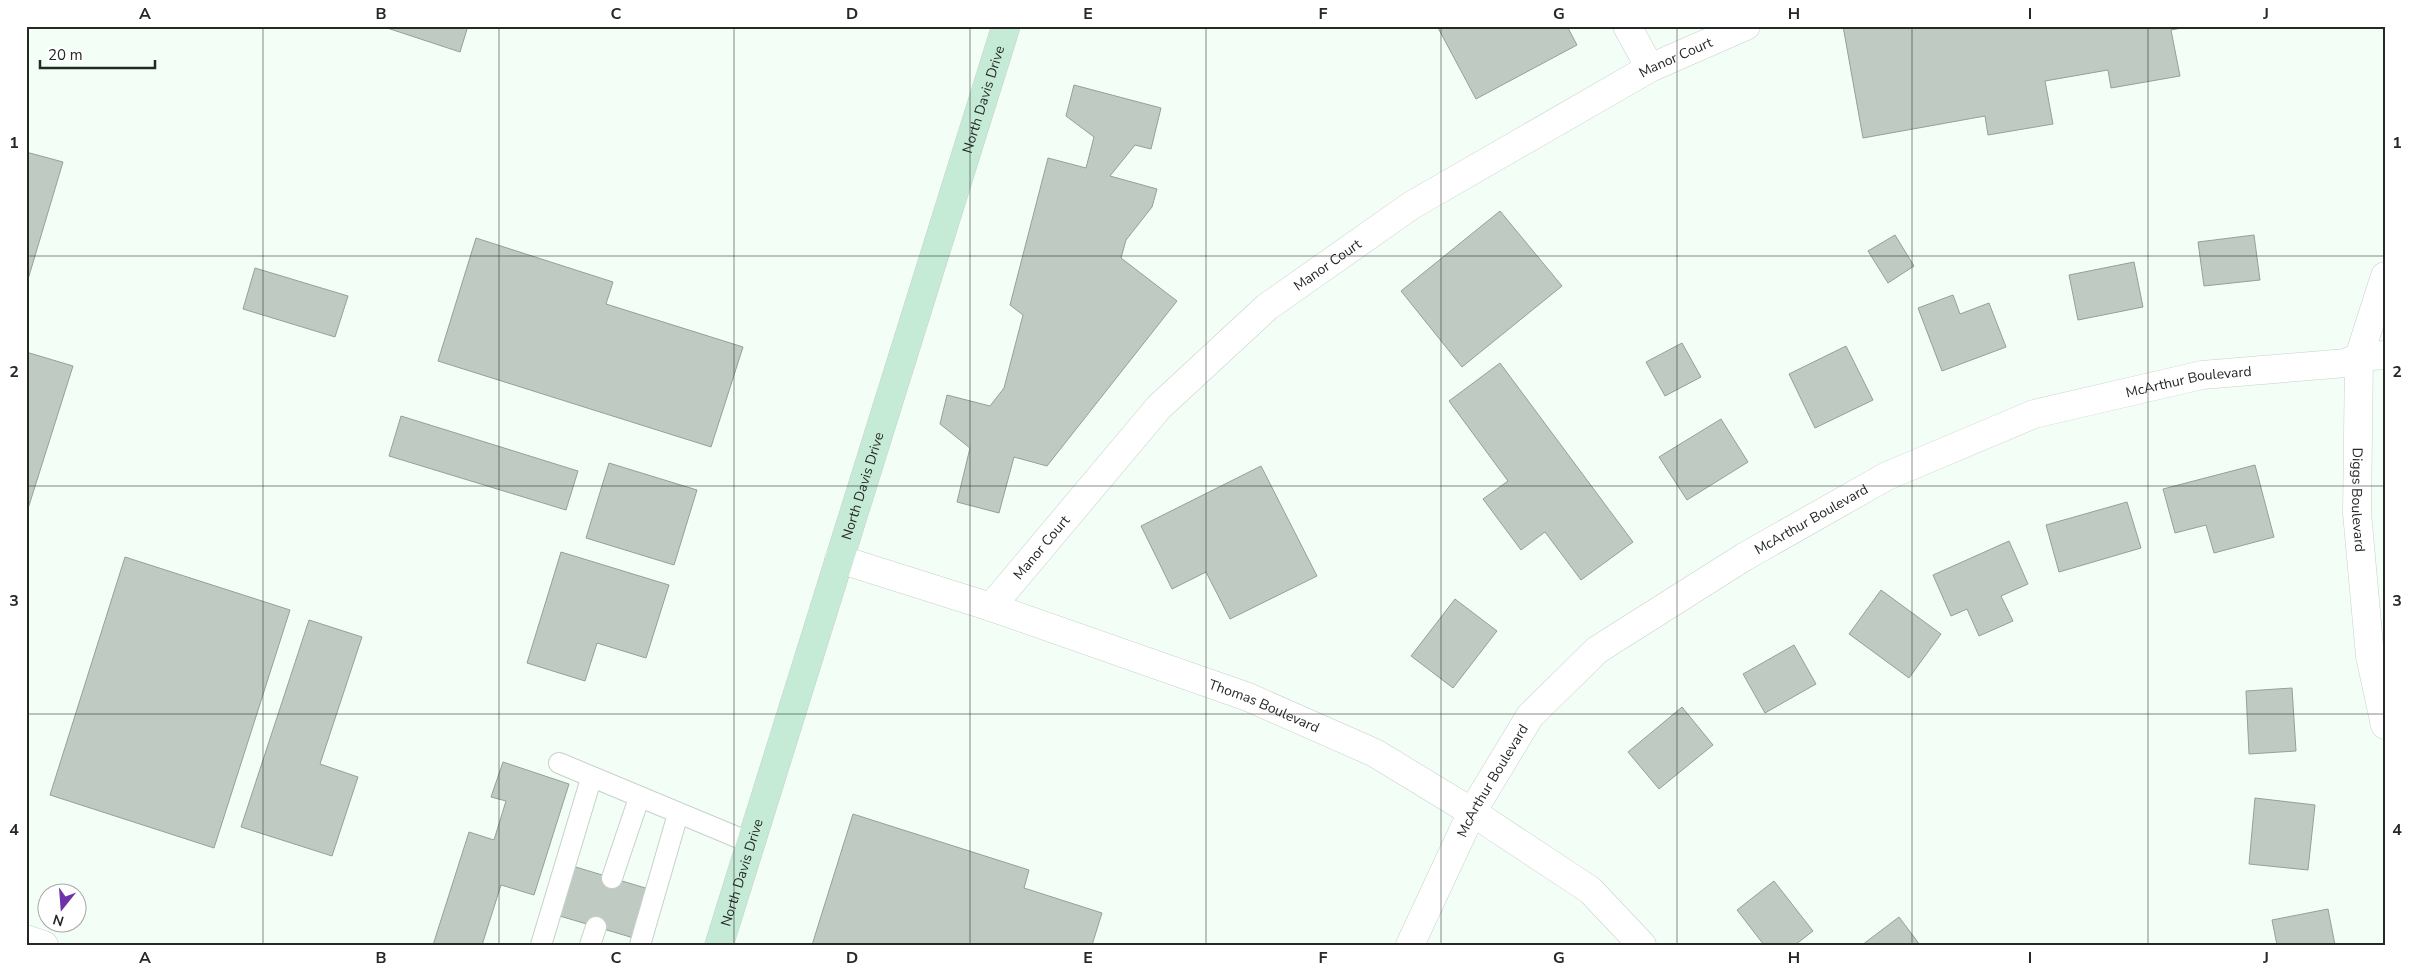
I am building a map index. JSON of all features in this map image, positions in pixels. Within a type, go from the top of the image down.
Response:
[{"type":"main road","name":"North Davis Drive","points":[[720,945],[1006,26]]},
{"type":"street","points":[[1627,26],[1650,68]]},
{"type":"street","name":"Manor Court","points":[[991,607],[1159,407],[1267,307],[1412,205],[1650,68],[1746,26]]},
{"type":"street","name":"Diggs Boulevard","points":[[2385,276],[2372,356],[2357,513],[2370,656],[2385,725]]},
{"type":"street","name":"McArthur Boulevard","points":[[1410,945],[1472,812],[1530,716],[1597,650],[1744,557],[1887,476],[2034,414],[2202,375],[2346,363],[2372,356]]},
{"type":"street","name":"Thomas Boulevard","points":[[839,559],[991,607],[1248,697],[1375,753],[1472,812],[1590,890],[1642,945]]},
{"type":"street","points":[[26,939],[44,945]]},
{"type":"lane","points":[[559,763],[591,779],[751,844]]},
{"type":"lane","points":[[541,945],[591,779]]},
{"type":"lane","points":[[612,878],[639,798]]},
{"type":"lane","points":[[640,945],[678,814]]},
{"type":"building","points":[[381,26],[468,26],[460,52]]},
{"type":"building","points":[[1437,26],[1567,26],[1577,45],[1476,99]]},
{"type":"building","points":[[1843,26],[2193,26],[2171,30],[2180,76],[2111,88],[2108,70],[2045,81],[2053,124],[1988,135],[1985,116],[1863,138]]},
{"type":"building","points":[[1074,85],[1161,108],[1151,149],[1135,145],[1110,176],[1157,189],[1152,207],[1126,240],[1121,258],[1177,301],[1047,466],[1014,457],[999,513],[957,502],[970,448],[940,424],[947,395],[990,406],[1004,388],[1023,315],[1010,305],[1048,158],[1086,168],[1094,137],[1066,116]]},
{"type":"building","points":[[26,152],[63,162],[26,286]]},
{"type":"building","points":[[1500,211],[1562,286],[1462,367],[1401,291]]},
{"type":"building","points":[[1895,235],[1914,266],[1888,283],[1868,251]]},
{"type":"building","points":[[2254,235],[2260,280],[2204,286],[2198,242]]},
{"type":"building","points":[[476,238],[613,282],[606,304],[743,347],[711,447],[438,361]]},
{"type":"building","points":[[2134,262],[2143,307],[2078,320],[2069,275]]},
{"type":"building","points":[[255,268],[348,296],[335,337],[243,309]]},
{"type":"building","points":[[1953,295],[1960,314],[1989,303],[2006,347],[1942,371],[1918,308]]},
{"type":"building","points":[[1682,343],[1701,377],[1665,396],[1646,362]]},
{"type":"building","points":[[1846,346],[1873,400],[1815,428],[1789,374]]},
{"type":"building","points":[[26,352],[73,366],[26,515]]},
{"type":"building","points":[[1500,363],[1633,542],[1581,580],[1545,532],[1521,550],[1483,499],[1508,481],[1449,401]]},
{"type":"building","points":[[401,416],[578,471],[566,510],[389,456]]},
{"type":"building","points":[[1721,419],[1748,462],[1687,500],[1659,457]]},
{"type":"building","points":[[609,463],[697,490],[674,565],[586,538]]},
{"type":"building","points":[[2255,465],[2274,537],[2214,553],[2206,525],[2175,533],[2163,489]]},
{"type":"building","points":[[1261,466],[1317,576],[1230,619],[1206,572],[1172,589],[1141,526]]},
{"type":"building","points":[[2127,502],[2141,548],[2059,572],[2046,525]]},
{"type":"building","points":[[2009,541],[2028,584],[2001,596],[2013,621],[1979,636],[1967,609],[1951,616],[1933,575]]},
{"type":"building","points":[[561,552],[669,585],[646,658],[597,643],[585,681],[527,663]]},
{"type":"building","points":[[125,557],[290,610],[214,848],[50,795]]},
{"type":"building","points":[[1881,590],[1941,634],[1909,678],[1849,634]]},
{"type":"building","points":[[1455,599],[1497,631],[1453,688],[1411,656]]},
{"type":"building","points":[[309,620],[362,637],[320,764],[358,777],[332,856],[241,827]]},
{"type":"building","points":[[1794,645],[1816,684],[1765,713],[1743,674]]},
{"type":"building","points":[[2292,688],[2296,751],[2249,754],[2246,691]]},
{"type":"building","points":[[1682,707],[1713,745],[1659,789],[1628,752]]},
{"type":"building","points":[[503,762],[569,784],[534,895],[501,885],[482,945],[433,945],[469,832],[494,840],[506,801],[491,797]]},
{"type":"building","points":[[2255,798],[2315,805],[2308,870],[2249,864]]},
{"type":"building","points":[[853,814],[1029,870],[1024,888],[1102,913],[1092,945],[812,945]]},
{"type":"building","points":[[569,865],[652,890],[637,939],[553,914]]},
{"type":"building","points":[[1774,881],[1813,931],[1795,945],[1764,945],[1737,910]]},
{"type":"building","points":[[2328,909],[2335,945],[2277,945],[2272,920]]},
{"type":"building","points":[[1899,917],[1920,945],[1862,945]]}]
